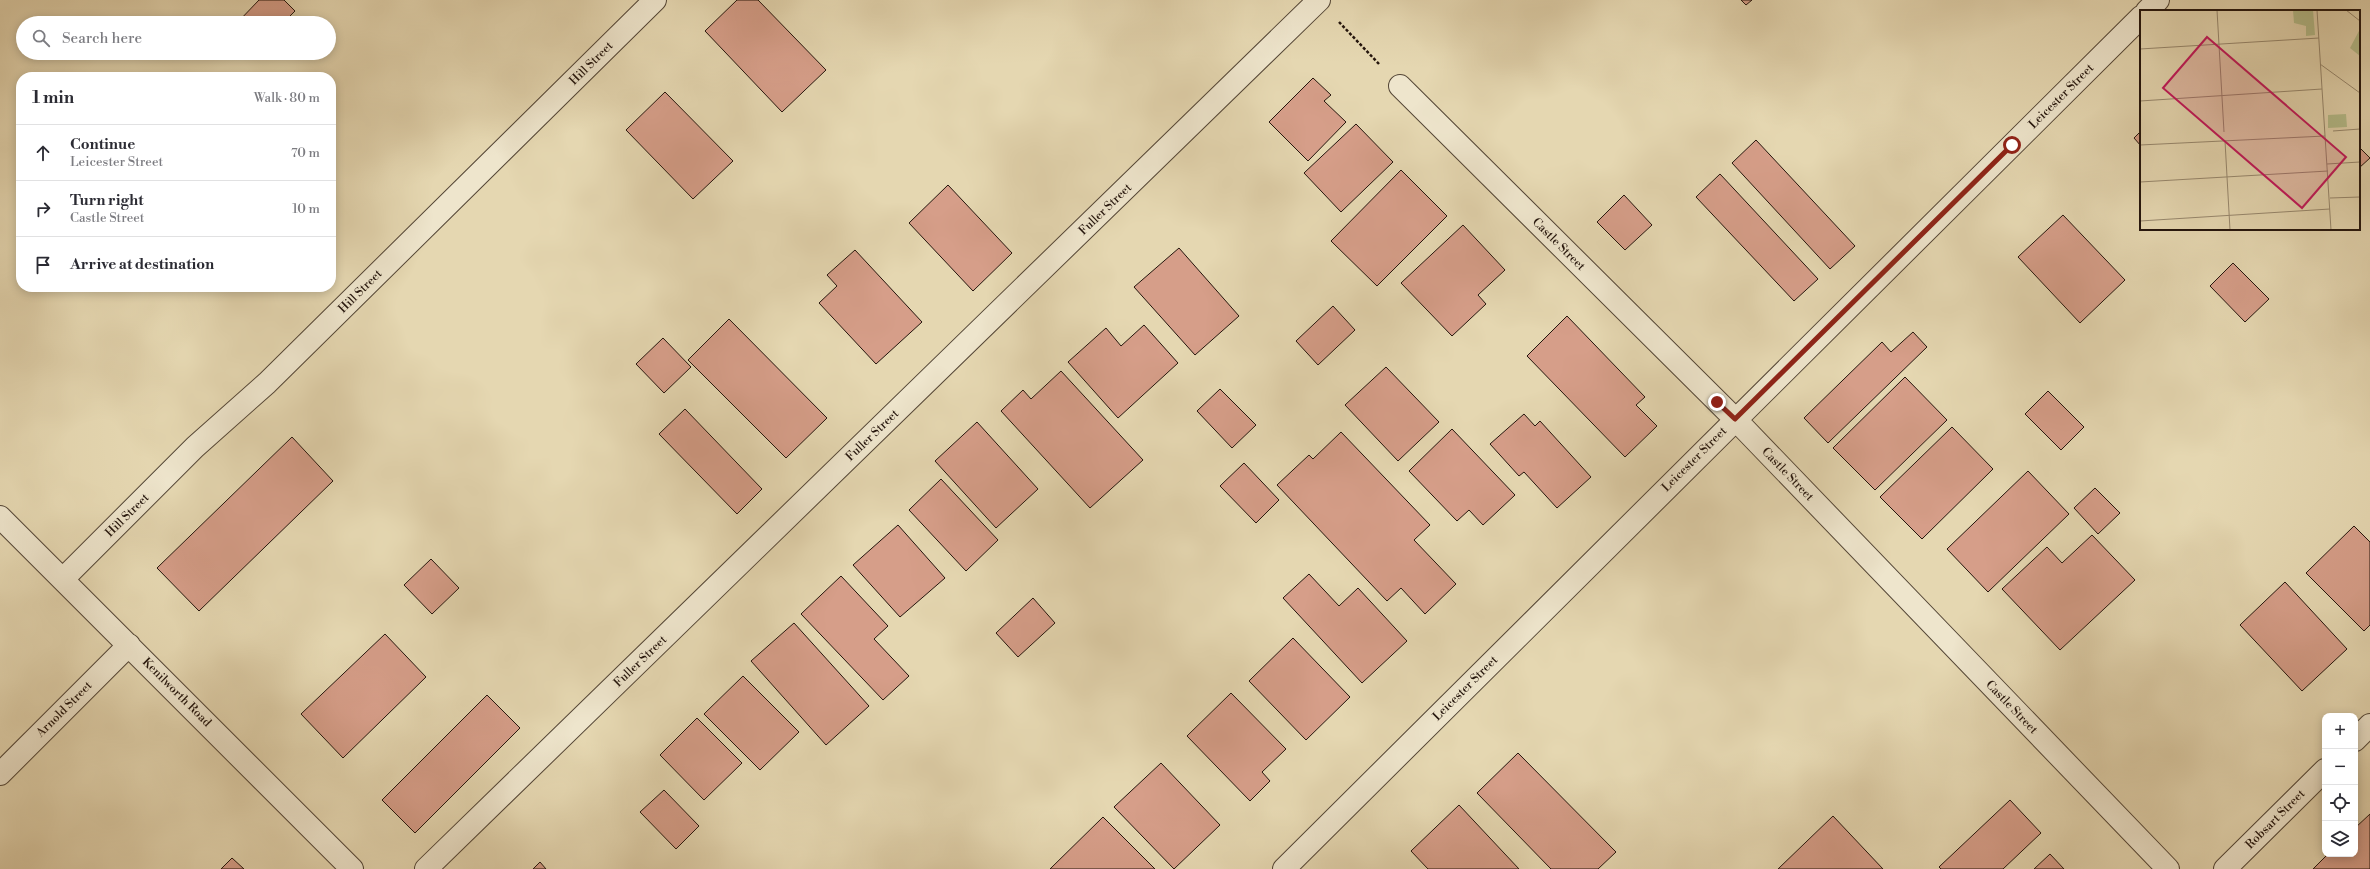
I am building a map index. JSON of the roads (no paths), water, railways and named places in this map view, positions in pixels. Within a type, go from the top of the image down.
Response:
[{"type":"street","name":"Hill Street","points":[[63,579],[195,447],[267,383],[655,0]]},
{"type":"street","name":"Fuller Street","points":[[426,869],[1318,0]]},
{"type":"street","points":[[2148,10],[2158,0]]},
{"type":"street","name":"Leicester Street","points":[[1284,869],[2140,18]]},
{"type":"street","name":"Castle Street","points":[[1400,86],[1735,419],[2168,869]]},
{"type":"street","name":"Kenilworth Road","points":[[0,517],[130,645],[352,869]]},
{"type":"street","name":"Arnold Street","points":[[0,774],[130,645]]},
{"type":"street","points":[[2358,737],[2370,726]]},
{"type":"street","name":"Robsart Street","points":[[2225,869],[2322,773]]}]
